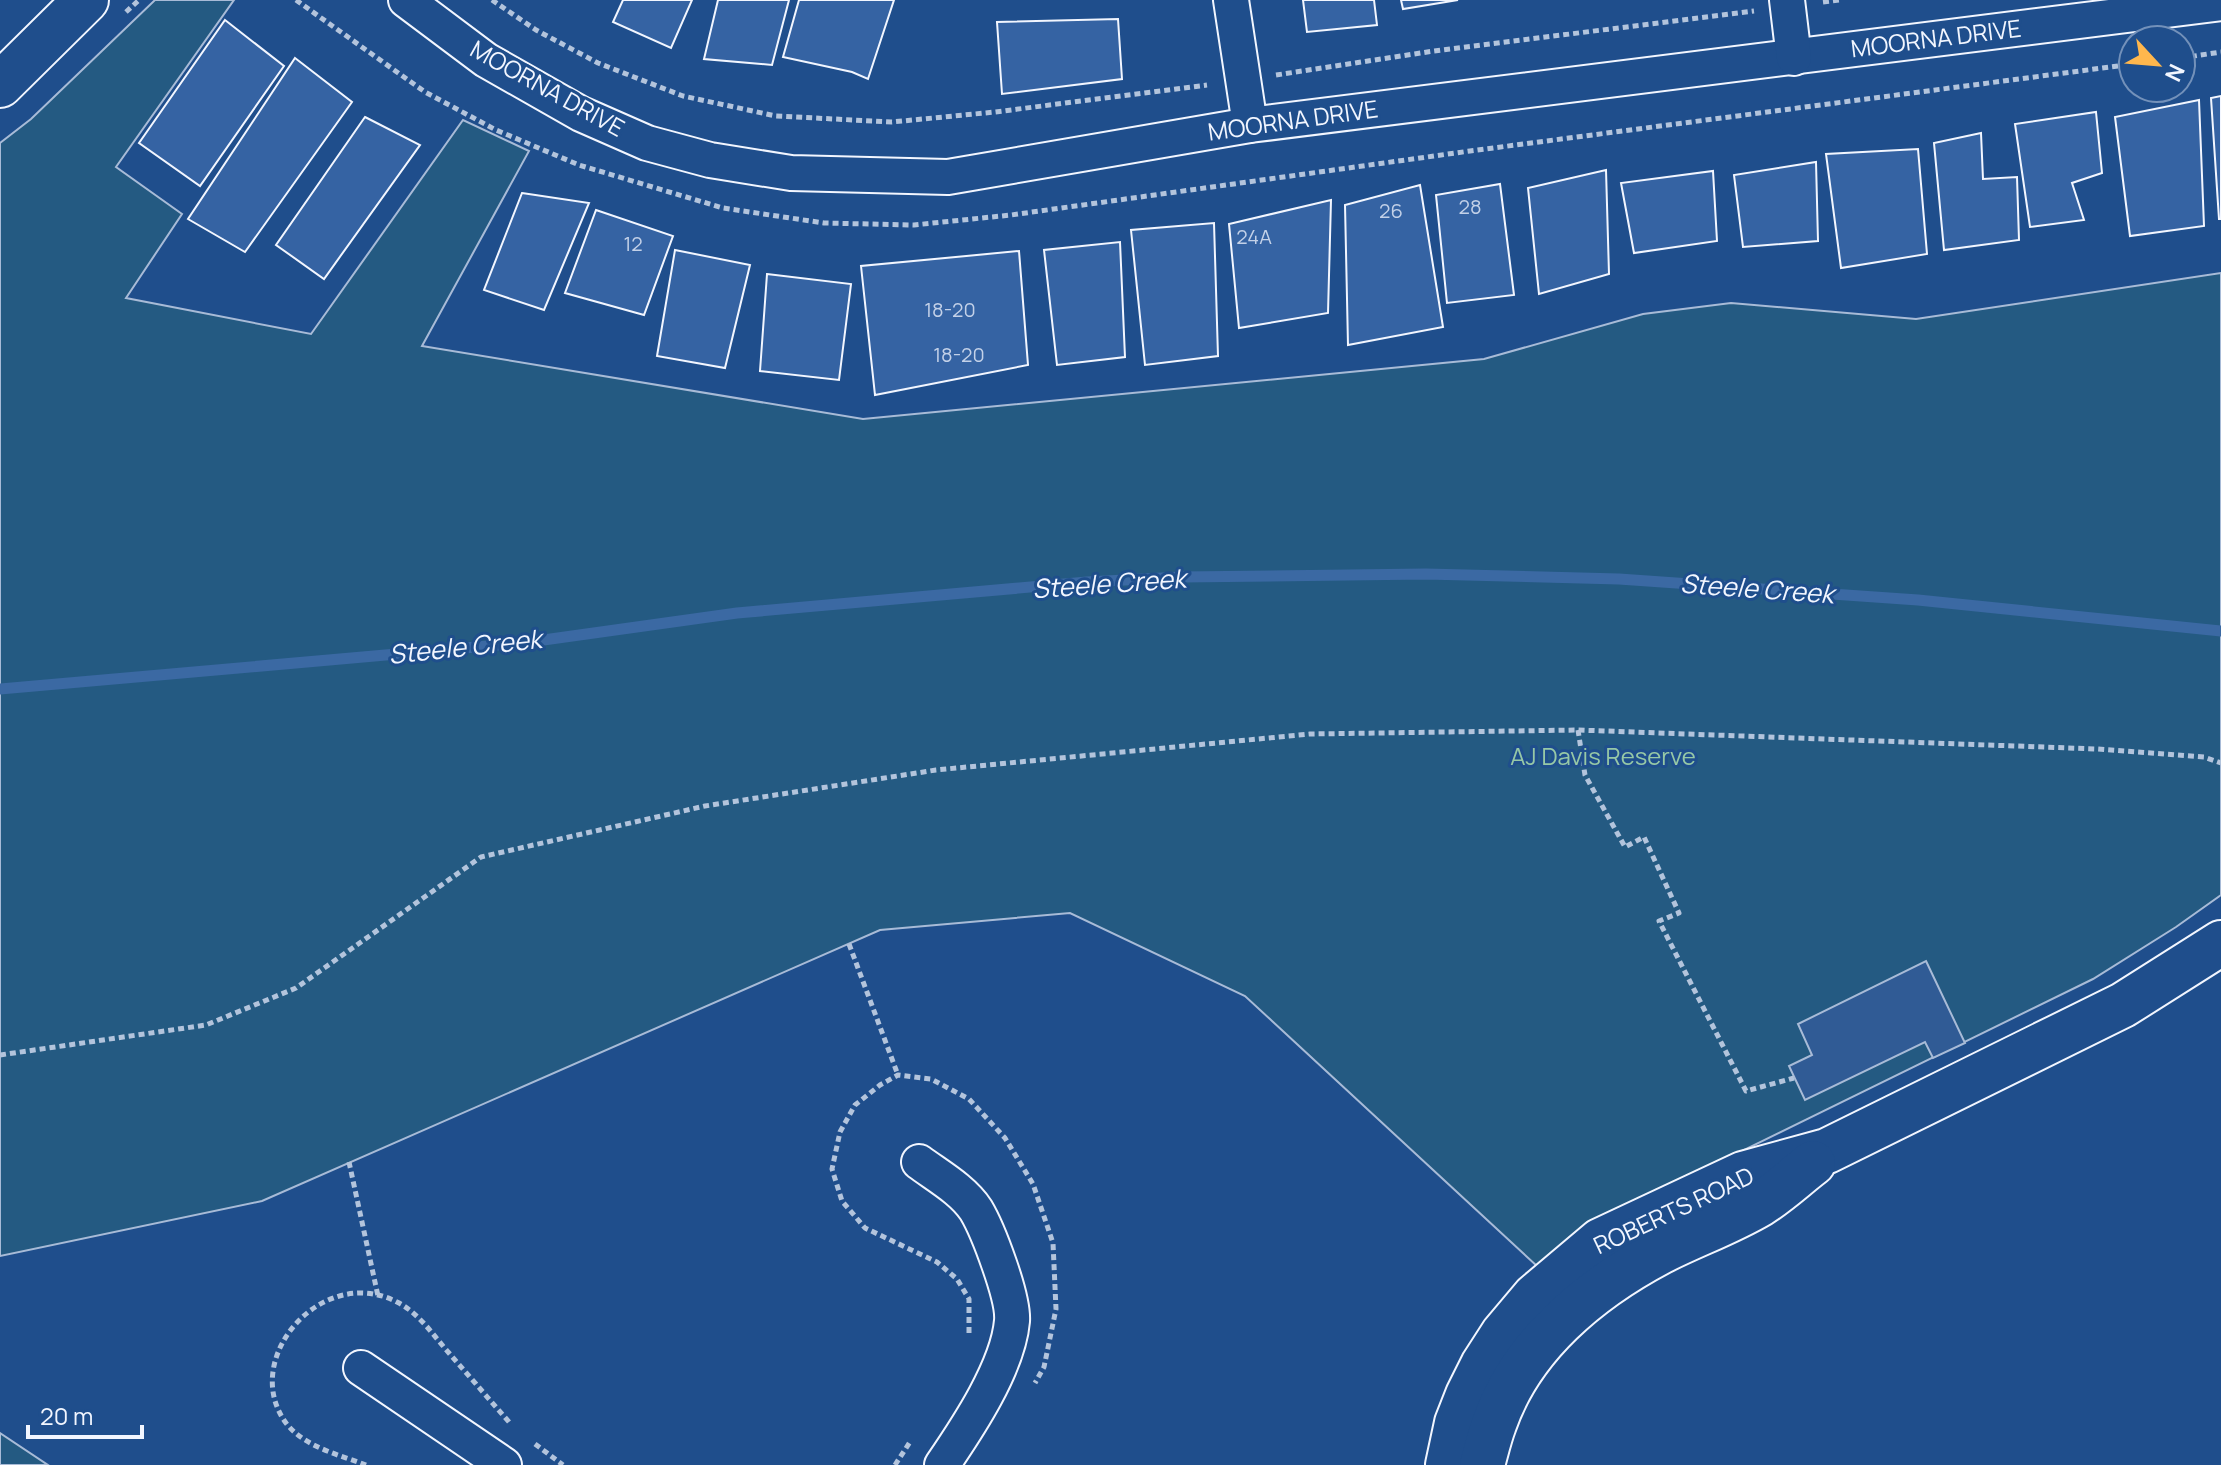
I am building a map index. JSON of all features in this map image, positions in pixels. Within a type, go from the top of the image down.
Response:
[{"type":"street","points":[[0,85],[86,0]]},
{"type":"street","name":"MOORNA DRIVE","points":[[406,0],[486,60],[581,114],[647,143],[710,160],[791,173],[948,177],[1250,125],[2221,3]]},
{"type":"street","points":[[1231,0],[1250,125]]},
{"type":"street","points":[[1787,4],[1794,58]]},
{"type":"street","name":"ROBERTS ROAD","points":[[1448,1465],[1457,1423],[1483,1365],[1535,1296],[1600,1241],[1743,1174],[1827,1151],[2123,1005],[2221,943]]},
{"type":"street","name":"ROBERTS ROAD","points":[[1482,1465],[1494,1421],[1515,1381],[1539,1346],[1578,1305],[1614,1278],[1661,1251],[1760,1204],[1827,1151]]},
{"type":"street","points":[[919,1162],[950,1184],[975,1209],[1000,1265],[1013,1319],[993,1379],[972,1421],[942,1465]]},
{"type":"street","points":[[361,1368],[504,1465]]},
{"type":"path","points":[[492,0],[536,30],[598,63],[683,96],[776,116],[892,122],[1244,80],[1434,51],[1787,4],[1840,0]]},
{"type":"path","points":[[2197,56],[2221,52]]},
{"type":"path","points":[[0,1055],[206,1025],[296,988],[481,857],[705,806],[936,770],[1310,734],[1578,730],[2097,749],[2204,757],[2221,763]]},
{"type":"path","points":[[1578,730],[1585,775],[1625,847],[1644,837],[1679,913],[1659,921],[1746,1091],[1794,1078]]},
{"type":"path","points":[[849,944],[898,1075]]},
{"type":"path","points":[[349,1162],[378,1296]]},
{"type":"green space","name":"AJ Davis Reserve","points":[[155,0],[234,0],[116,167],[182,214],[126,298],[311,334],[463,120],[529,151],[422,346],[863,419],[1484,359],[1643,314],[1731,303],[1916,319],[2221,273],[2221,895],[2093,979],[1601,1220],[1538,1267],[1245,996],[1070,913],[880,930],[262,1201],[0,1256],[0,143],[31,119]]},
{"type":"green space","points":[[0,1433],[48,1465],[0,1465]]},
{"type":"shaded area","points":[[1926,961],[1965,1043],[1933,1058],[1925,1042],[1805,1100],[1789,1066],[1812,1055],[1798,1024]]},
{"type":"building","points":[[623,0],[692,0],[671,48],[613,22]]},
{"type":"building","points":[[718,0],[789,0],[772,65],[704,59]]},
{"type":"building","points":[[799,0],[894,0],[868,79],[852,72],[783,57]]},
{"type":"building","points":[[1303,0],[1374,0],[1377,25],[1307,32]]},
{"type":"building","points":[[1401,0],[1458,0],[1403,9]]},
{"type":"building","points":[[1118,19],[1122,79],[1002,94],[997,22]]},
{"type":"building","points":[[225,20],[284,66],[200,186],[139,143]]},
{"type":"building","points":[[295,58],[352,102],[245,252],[188,219]]},
{"type":"building","points":[[2221,96],[2221,219],[2219,219],[2211,98]]},
{"type":"building","points":[[2197,100],[2204,226],[2130,236],[2115,117],[2179,104],[2197,104]]},
{"type":"building","points":[[2096,112],[2102,173],[2072,183],[2084,220],[2030,227],[2015,124]]},
{"type":"building","points":[[365,117],[420,145],[324,279],[276,245]]},
{"type":"building","points":[[1981,133],[1983,179],[2017,177],[2019,240],[1944,250],[1934,143]]},
{"type":"building","points":[[1918,149],[1927,254],[1841,268],[1826,154]]},
{"type":"building","points":[[1816,162],[1818,241],[1743,247],[1734,175]]},
{"type":"building","points":[[1606,170],[1609,274],[1539,294],[1528,188]]},
{"type":"building","points":[[1713,171],[1717,241],[1634,253],[1621,183]]},
{"type":"building","points":[[1500,184],[1514,295],[1447,303],[1436,195]]},
{"type":"building","points":[[1420,185],[1443,327],[1348,345],[1345,205]]},
{"type":"building","points":[[522,193],[589,203],[544,310],[484,290]]},
{"type":"building","points":[[1331,200],[1328,313],[1239,328],[1229,224]]},
{"type":"building","points":[[596,210],[673,236],[644,315],[565,293]]},
{"type":"building","points":[[1214,223],[1218,356],[1145,365],[1131,230]]},
{"type":"building","points":[[1120,242],[1125,357],[1057,365],[1044,250]]},
{"type":"building","points":[[675,250],[750,265],[725,368],[657,356]]},
{"type":"building","points":[[1019,251],[1028,365],[875,395],[861,266]]},
{"type":"building","points":[[767,274],[851,284],[839,380],[760,371]]},
{"type":"waterway","name":"Steele Creek","points":[[0,689],[522,643],[737,613],[1087,582],[1181,577],[1426,574],[1619,579],[1918,600],[2221,631]]}]
